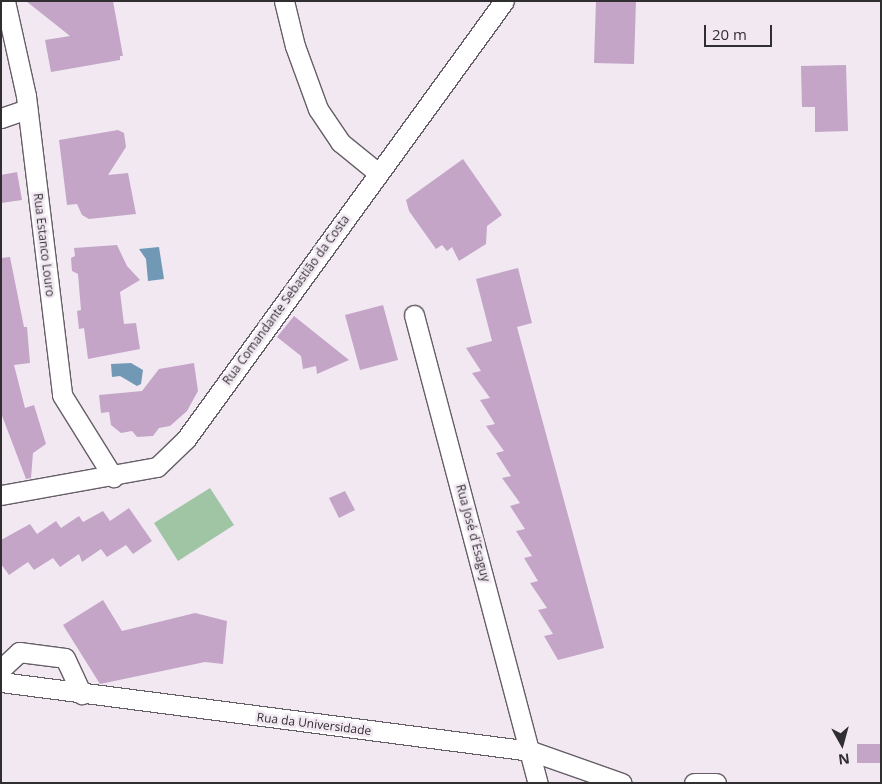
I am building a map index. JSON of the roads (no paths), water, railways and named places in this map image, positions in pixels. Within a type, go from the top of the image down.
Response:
[{"type":"street","name":"Rua Estanco Louro","points":[[5,1],[27,109],[62,395],[113,477]]},
{"type":"street","points":[[284,1],[295,46],[318,109],[340,142],[378,173]]},
{"type":"street","name":"Rua Comandante Sebastião da Costa","points":[[1,495],[23,489],[113,477],[157,467],[186,439],[504,1]]},
{"type":"street","points":[[1,118],[27,109]]},
{"type":"street","name":"Rua José d´Esaguy","points":[[414,315],[532,751],[538,783]]},
{"type":"street","points":[[1,669],[19,652],[65,658],[82,694]]},
{"type":"street","name":"Rua da Universidade","points":[[1,682],[532,751],[622,783]]},
{"type":"street","points":[[694,783],[716,783]]},
{"type":"water","points":[[159,247],[164,279],[148,281],[146,259],[139,249]]},
{"type":"water","points":[[131,363],[143,370],[141,384],[137,386],[120,376],[112,377],[111,364]]}]
